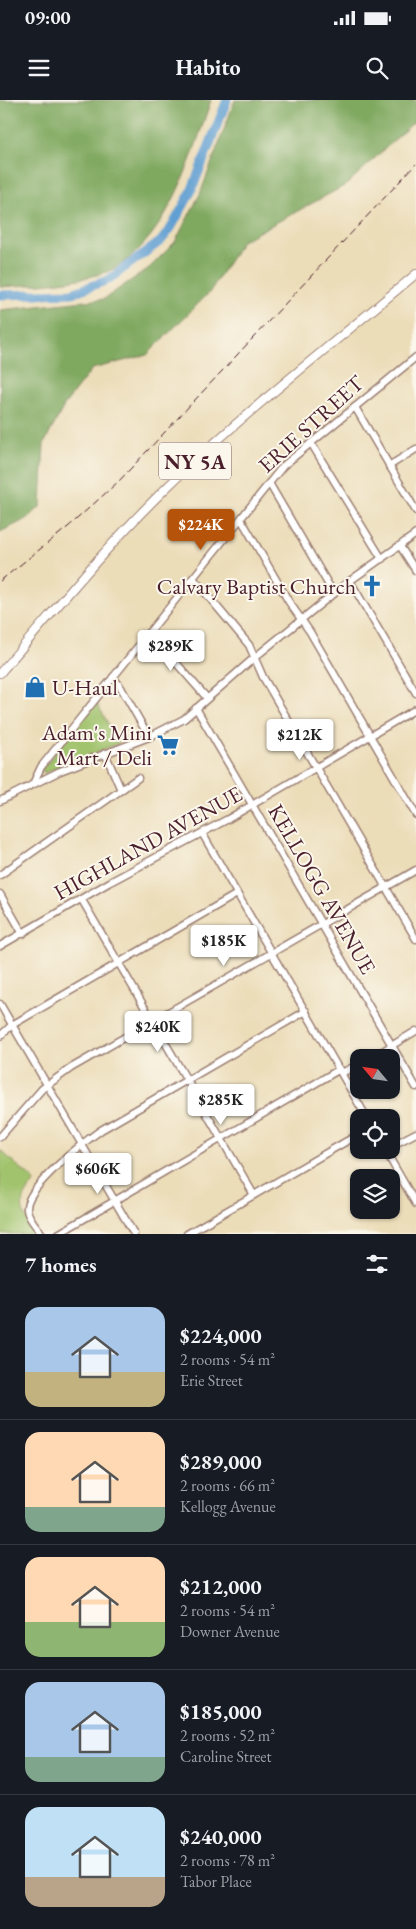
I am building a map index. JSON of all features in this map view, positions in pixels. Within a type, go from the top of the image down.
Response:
[{"type":"main road","name":"NY 5A","points":[[0,673],[118,538],[154,500],[215,444],[416,274]]},
{"type":"street","name":"ERIE STREET","points":[[33,784],[41,767],[283,466],[416,357]]},
{"type":"street","points":[[354,408],[416,511]]},
{"type":"street","points":[[311,443],[382,558]]},
{"type":"street","points":[[389,466],[416,449]]},
{"type":"street","points":[[269,483],[334,594]]},
{"type":"street","points":[[240,519],[416,815]]},
{"type":"street","points":[[0,801],[33,784],[105,753],[149,737],[176,724],[350,581],[416,534]]},
{"type":"street","points":[[400,546],[416,572]]},
{"type":"street","points":[[193,578],[244,639],[416,939]]},
{"type":"street","points":[[350,581],[416,694]]},
{"type":"street","points":[[149,632],[208,698]]},
{"type":"street","points":[[113,677],[149,737]]},
{"type":"street","name":"KELLOGG AVENUE","points":[[196,708],[416,1087]]},
{"type":"street","name":"HIGHLAND AVENUE","points":[[0,946],[252,805],[416,709]]},
{"type":"street","points":[[105,753],[121,790]]},
{"type":"street","points":[[0,875],[138,778]]},
{"type":"street","points":[[202,833],[362,1109]]},
{"type":"street","points":[[0,1136],[47,1085],[71,1068],[416,870]]},
{"type":"street","points":[[0,894],[23,934]]},
{"type":"street","points":[[0,1036],[12,1025],[237,894]]},
{"type":"street","points":[[82,900],[254,1195]]},
{"type":"street","points":[[0,1004],[134,1234]]},
{"type":"street","points":[[42,1234],[28,1212],[28,1201],[46,1177],[81,1144],[101,1130],[306,1011]]},
{"type":"street","points":[[386,1049],[416,1031]]},
{"type":"street","points":[[58,1234],[220,1139],[350,1068]]},
{"type":"street","points":[[400,1141],[416,1133]]},
{"type":"street","points":[[187,1234],[350,1139]]},
{"type":"street","points":[[390,1159],[416,1204]]},
{"type":"green space","points":[[0,100],[211,100],[196,145],[177,192],[151,235],[135,253],[117,267],[92,276],[60,282],[0,287]]},
{"type":"green space","points":[[235,100],[416,100],[416,120],[346,185],[242,241],[209,293],[147,355],[92,369],[65,404],[44,444],[41,506],[27,519],[0,532],[0,310],[104,299],[149,268],[175,242],[200,194]]},
{"type":"green space","points":[[96,702],[119,743],[44,773],[42,769]]},
{"type":"green space","points":[[0,1150],[35,1181],[25,1196],[22,1208],[37,1234],[0,1234]]},
{"type":"waterway","points":[[0,295],[72,293],[108,280],[161,241],[171,228],[191,192],[227,100]]},
{"type":"railway","points":[[0,581],[68,527],[119,481],[416,164]]},
{"type":"place","name":"Calvary Baptist Church","points":[[372,586]]},
{"type":"place","name":"U-Haul","points":[[35,687]]},
{"type":"place","name":"Adam's Mini Mart / Deli","points":[[168,745]]}]
